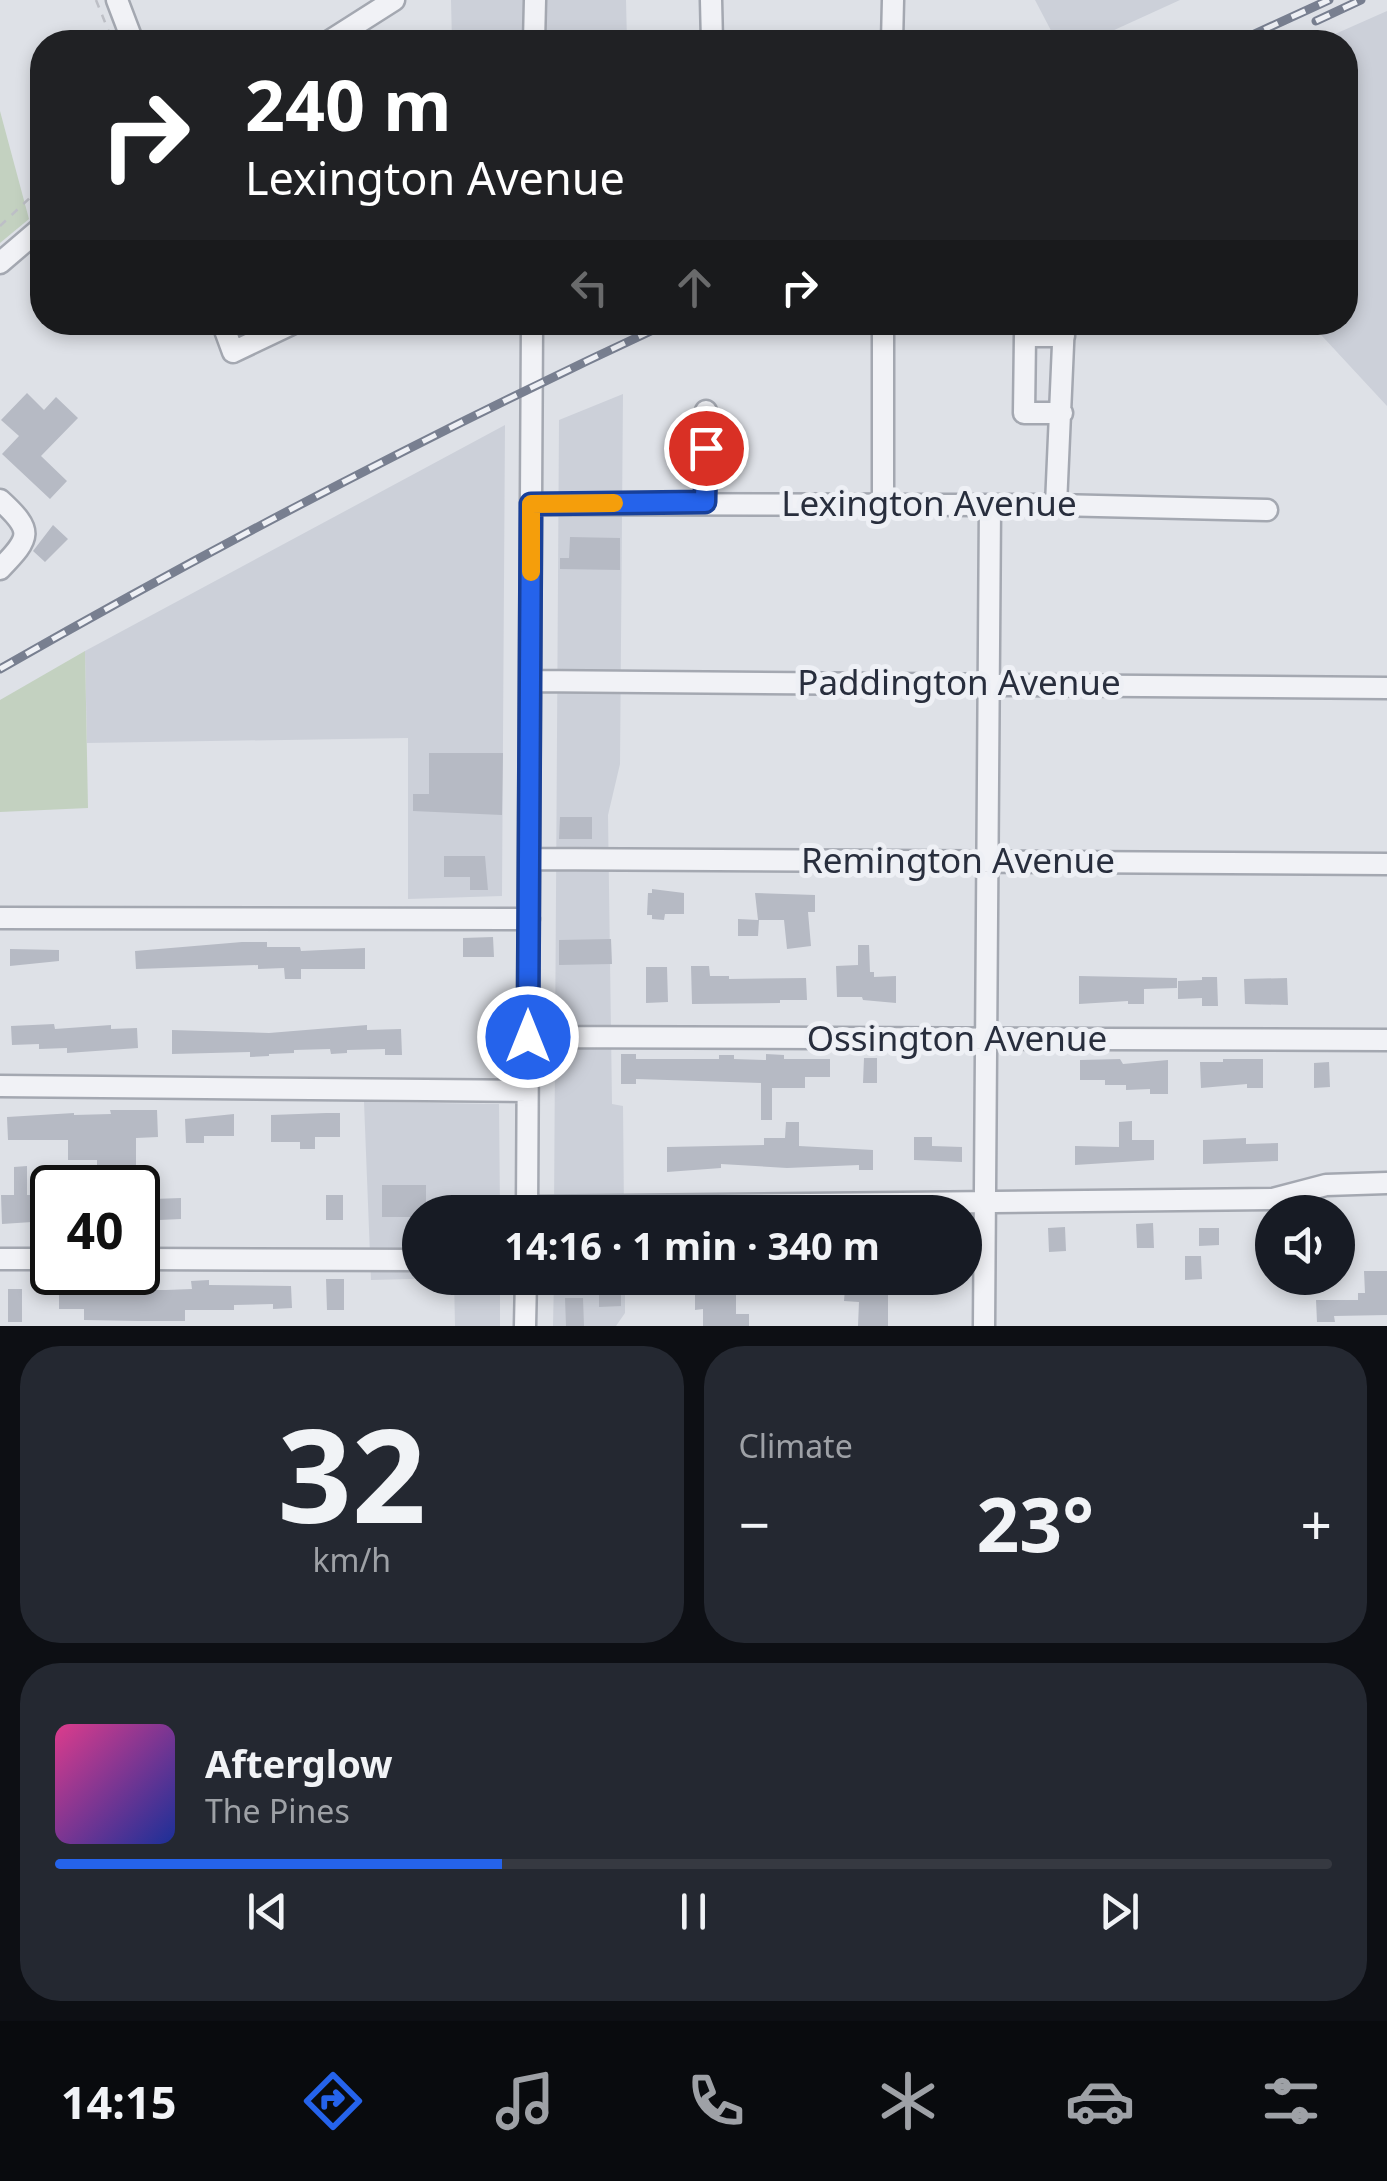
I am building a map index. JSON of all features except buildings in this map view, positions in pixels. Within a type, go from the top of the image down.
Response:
[{"type":"street","points":[[117,0],[128,30]]},
{"type":"street","points":[[340,30],[362,9],[394,0]]},
{"type":"street","points":[[534,0],[534,30]]},
{"type":"street","points":[[712,0],[712,30]]},
{"type":"street","points":[[892,30],[893,0]]},
{"type":"street","points":[[0,263],[30,238]]},
{"type":"street","points":[[227,335],[233,352],[269,335]]},
{"type":"street","points":[[526,1195],[532,335]]},
{"type":"street","points":[[882,505],[884,335]]},
{"type":"street","points":[[1031,335],[1025,336],[1024,413],[1062,413]]},
{"type":"street","points":[[1056,504],[1064,335]]},
{"type":"street","points":[[705,502],[706,411]]},
{"type":"street","points":[[0,500],[24,522],[26,534],[23,546],[0,569]]},
{"type":"street","name":"Lexington Avenue","points":[[531,504],[1056,504],[1267,510]]},
{"type":"street","points":[[984,1326],[990,506]]},
{"type":"street","name":"Paddington Avenue","points":[[530,682],[1387,688]]},
{"type":"street","name":"Remington Avenue","points":[[528,860],[1387,864]]},
{"type":"street","points":[[0,918],[528,919]]},
{"type":"street","name":"Ossington Avenue","points":[[528,1037],[1387,1040]]},
{"type":"street","points":[[0,1086],[527,1091]]},
{"type":"street","points":[[984,1203],[1273,1199],[1326,1185],[1387,1183]]},
{"type":"street","points":[[0,1259],[30,1259]]},
{"type":"street","points":[[160,1260],[402,1260]]},
{"type":"street","points":[[526,1295],[526,1326]]},
{"type":"path","points":[[96,0],[108,30]]},
{"type":"path","points":[[0,226],[30,198]]},
{"type":"shaded area","points":[[451,0],[626,0],[627,30],[452,30]]},
{"type":"shaded area","points":[[1035,0],[1180,0],[1114,30],[1051,30]]},
{"type":"shaded area","points":[[1387,11],[1387,406],[1321,335],[1358,335],[1358,30],[1344,30]]},
{"type":"shaded area","points":[[623,394],[620,764],[608,815],[612,1104],[623,1106],[624,1195],[554,1195],[559,420]]},
{"type":"shaded area","points":[[505,425],[502,896],[408,899],[408,738],[87,743],[85,651]]},
{"type":"shaded area","points":[[364,1102],[499,1104],[500,1195],[402,1195],[402,1279],[371,1280]]},
{"type":"shaded area","points":[[454,1295],[500,1295],[500,1326],[455,1326]]},
{"type":"shaded area","points":[[554,1295],[625,1295],[625,1313],[616,1326],[553,1326]]},
{"type":"green space","points":[[0,111],[29,219],[0,243]]},
{"type":"green space","points":[[85,651],[88,808],[0,812],[0,700]]},
{"type":"railway","points":[[1263,30],[1329,0]]},
{"type":"railway","points":[[1316,21],[1361,0]]},
{"type":"railway","points":[[0,669],[331,488],[643,335]]},
{"type":"slow traffic","points":[[531,572],[531,504],[614,503]]},
{"type":"route","points":[[528,1037],[531,504],[705,502],[706,448]]}]
